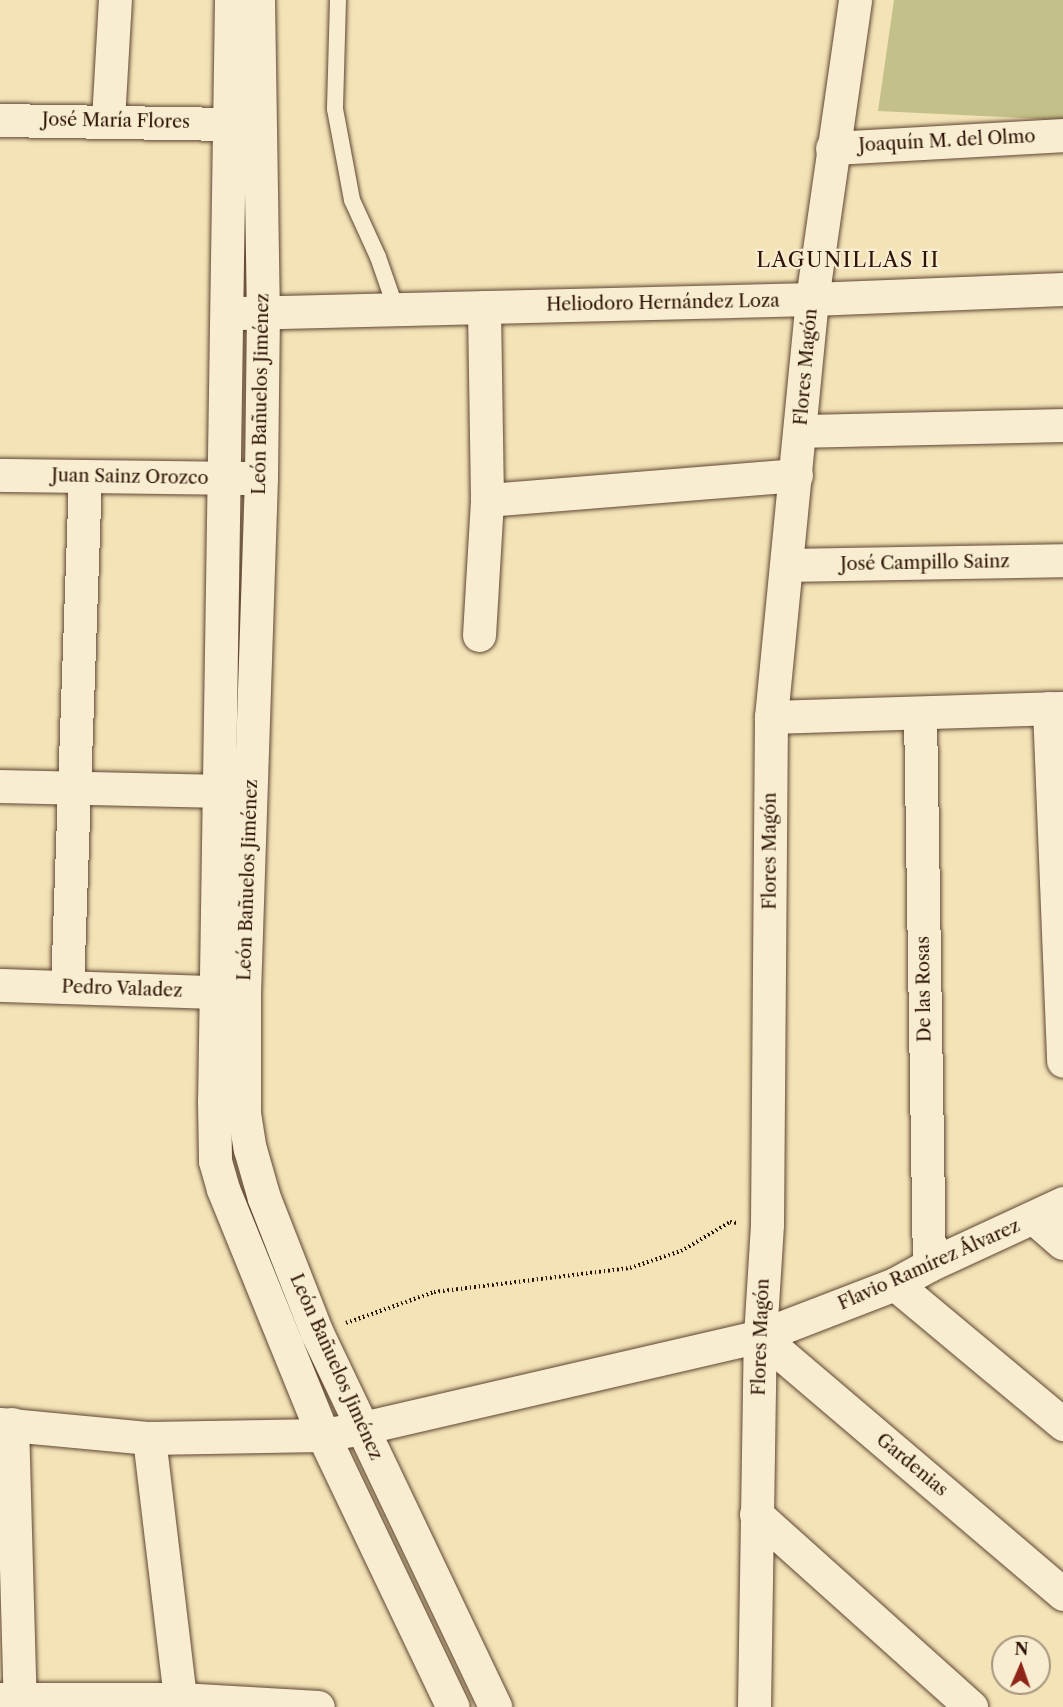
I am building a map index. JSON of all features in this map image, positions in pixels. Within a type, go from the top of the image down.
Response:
[{"type":"street","points":[[108,120],[115,0]]},
{"type":"street","name":"León Bañuelos Jiménez","points":[[231,0],[231,124],[219,790],[230,993],[244,1113],[250,1149],[264,1198],[317,1333],[495,1707]]},
{"type":"street","name":"León Bañuelos Jiménez","points":[[258,0],[263,312],[261,478],[230,993],[215,1161],[223,1189],[323,1435],[453,1707]]},
{"type":"street","name":"Flores Magón","points":[[754,1707],[760,1336],[767,1224],[771,717],[812,299],[855,0]]},
{"type":"street","name":"José María Flores","points":[[0,120],[108,120],[231,124]]},
{"type":"street","name":"Joaquín M. del Olmo","points":[[832,148],[1063,135]]},
{"type":"street","name":"Heliodoro Hernández Loza","points":[[227,313],[812,299],[1063,289]]},
{"type":"street","points":[[479,635],[487,500],[484,307]]},
{"type":"street","points":[[800,431],[1063,425]]},
{"type":"street","name":"Juan Sainz Orozco","points":[[0,475],[261,478]]},
{"type":"street","points":[[487,500],[796,475]]},
{"type":"street","points":[[67,987],[85,476]]},
{"type":"street","name":"José Campillo Sainz","points":[[787,565],[1063,560]]},
{"type":"street","points":[[771,717],[1056,708],[1063,1061]]},
{"type":"street","name":"De las Rosas","points":[[920,713],[929,1264]]},
{"type":"street","points":[[0,786],[219,790]]},
{"type":"street","name":"Pedro Valadez","points":[[0,985],[230,993]]},
{"type":"street","points":[[215,1161],[250,1149]]},
{"type":"street","name":"Flavio Ramírez Álvarez","points":[[6,1424],[149,1438],[323,1435],[362,1428],[760,1336],[895,1284],[929,1264],[1063,1203]]},
{"type":"street","points":[[1034,1218],[1063,1243]]},
{"type":"street","points":[[895,1284],[1063,1424]]},
{"type":"street","name":"Gardenias","points":[[760,1336],[1063,1594]]},
{"type":"street","points":[[6,1424],[13,1701],[180,1699],[318,1707]]},
{"type":"street","points":[[149,1438],[180,1699]]},
{"type":"street","points":[[756,1514],[971,1707]]},
{"type":"lane","points":[[338,0],[335,108],[341,143],[352,200],[378,257],[396,309]]},
{"type":"path","points":[[317,1333],[434,1292],[630,1268],[681,1251],[730,1222],[767,1224]]},
{"type":"shaded area","points":[[894,0],[1063,0],[1063,120],[878,111]]},
{"type":"district","name":"LAGUNILLAS II","points":[[848,260]]}]
